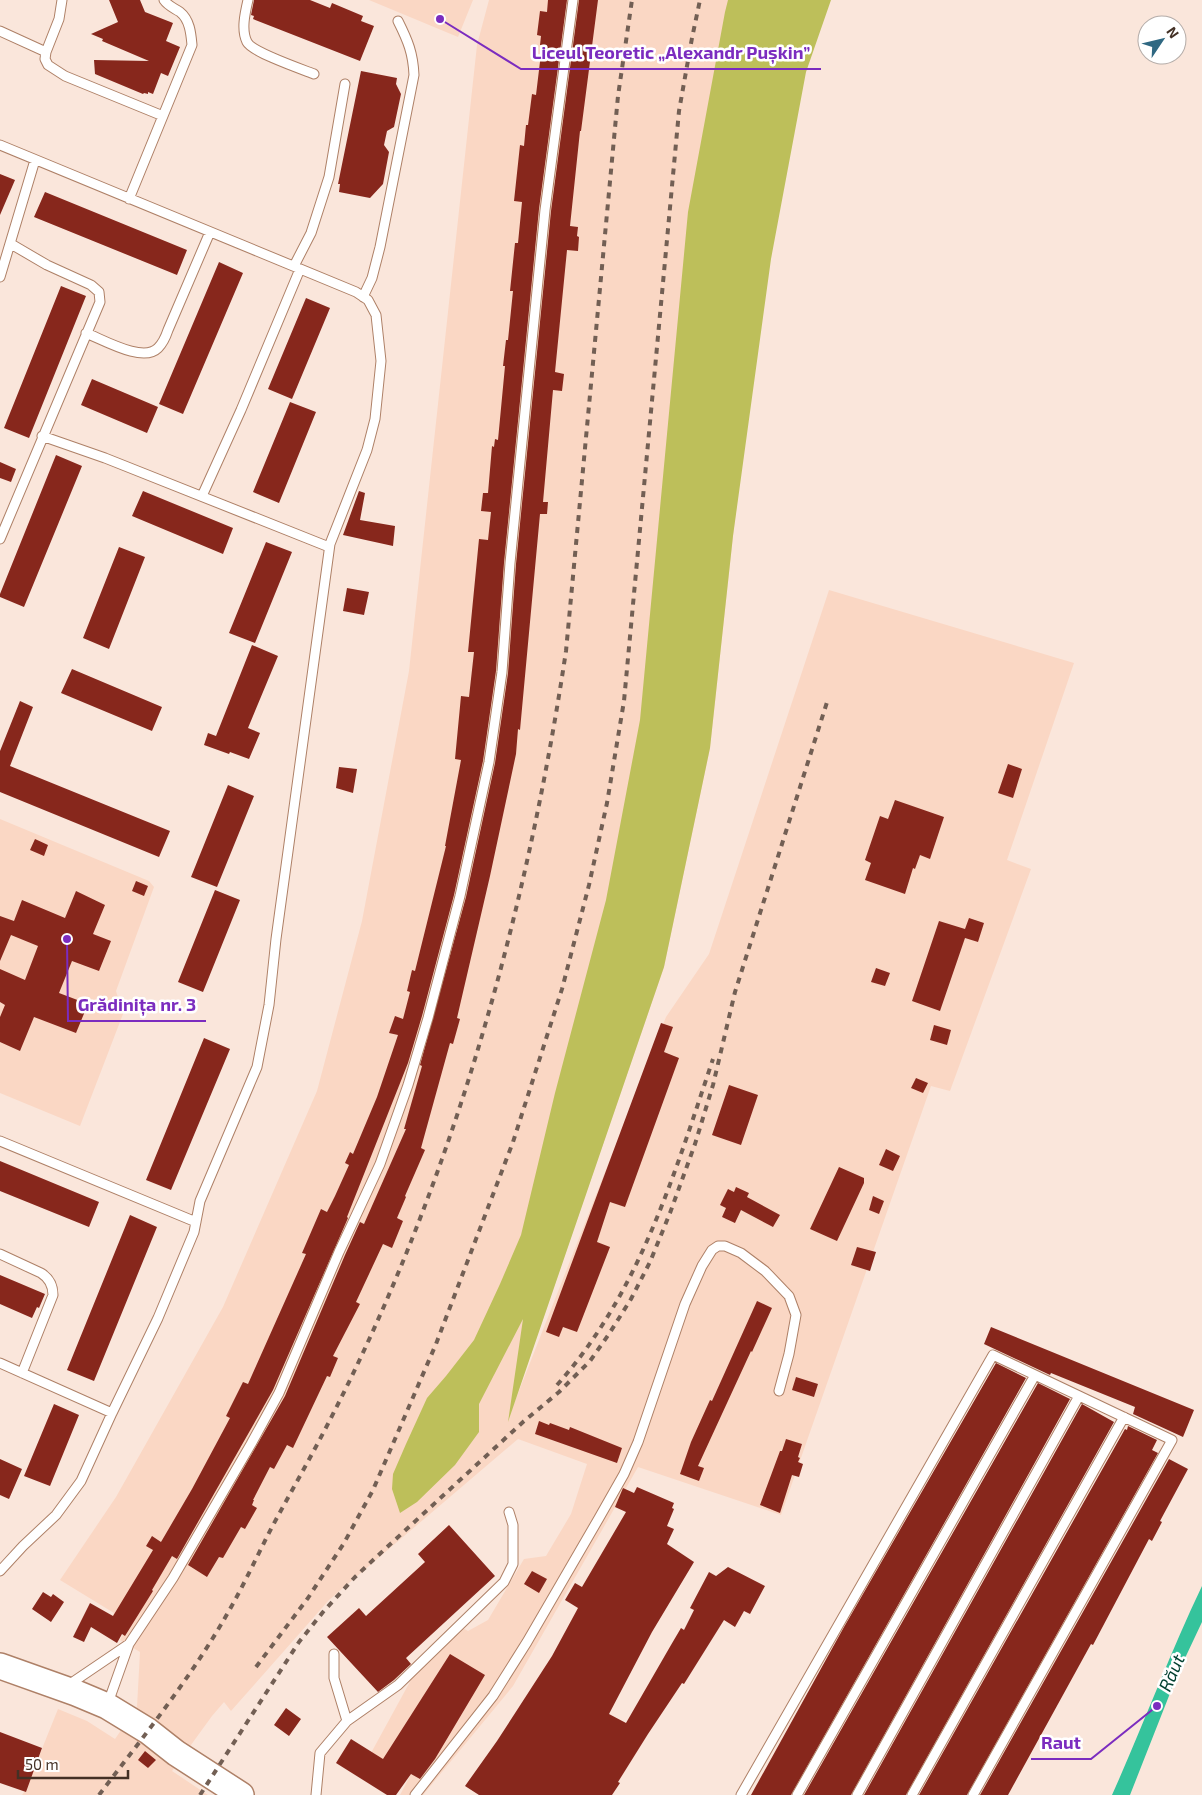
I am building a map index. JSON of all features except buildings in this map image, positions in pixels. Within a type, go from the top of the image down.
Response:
[{"type":"main road","points":[[0,1666],[107,1706],[148,1731],[176,1753],[241,1795]]},
{"type":"lane","points":[[62,0],[59,19],[46,52],[45,59],[48,65],[56,71],[163,116]]},
{"type":"lane","points":[[129,198],[192,45],[191,33],[184,16],[166,4],[164,0]]},
{"type":"lane","points":[[248,0],[243,32],[248,45],[263,54],[314,74]]},
{"type":"lane","points":[[107,1706],[129,1644],[173,1578],[279,1392],[338,1252],[380,1164],[408,1085],[428,1018],[460,896],[489,762],[502,672],[510,563],[545,210],[573,0]]},
{"type":"lane","points":[[363,297],[372,278],[380,247],[414,75],[414,58],[410,43],[398,21]]},
{"type":"lane","points":[[0,30],[46,52]]},
{"type":"lane","points":[[202,496],[241,410],[311,233],[329,177],[345,84]]},
{"type":"lane","points":[[0,145],[356,292],[368,300],[376,315],[381,361],[375,419],[367,450],[329,547],[277,930],[270,1005],[257,1067],[200,1201],[194,1232],[158,1318],[81,1481],[69,1500],[56,1515],[23,1546],[0,1572]]},
{"type":"lane","points":[[0,277],[35,160]]},
{"type":"lane","points":[[86,333],[143,354],[158,349],[210,232]]},
{"type":"lane","points":[[0,539],[100,302],[100,297],[95,288],[47,265],[11,244]]},
{"type":"lane","points":[[42,436],[76,447],[329,547]]},
{"type":"lane","points":[[0,1141],[196,1222]]},
{"type":"lane","points":[[415,1795],[493,1696],[608,1504],[638,1442],[685,1304],[702,1266],[712,1250],[718,1246],[725,1246],[742,1253],[765,1271],[789,1296],[796,1315],[789,1354],[779,1391]]},
{"type":"lane","points":[[0,1254],[47,1276],[53,1288],[53,1294],[22,1373]]},
{"type":"lane","points":[[741,1795],[993,1355],[1172,1440],[973,1795]]},
{"type":"lane","points":[[0,1363],[112,1413]]},
{"type":"lane","points":[[797,1795],[1035,1375]]},
{"type":"lane","points":[[858,1795],[1079,1396]]},
{"type":"lane","points":[[912,1795],[1124,1418]]},
{"type":"lane","points":[[316,1795],[320,1753],[347,1721],[398,1685],[504,1582],[513,1564],[513,1524],[509,1512]]},
{"type":"lane","points":[[64,1689],[129,1644]]},
{"type":"lane","points":[[334,1654],[334,1678],[347,1721]]},
{"type":"shaded area","points":[[369,0],[473,0],[458,37]]},
{"type":"shaded area","points":[[489,0],[828,0],[800,90],[771,223],[733,536],[710,748],[664,967],[513,1406],[666,1017],[709,954],[829,590],[1074,663],[1007,860],[1031,869],[950,1091],[931,1086],[781,1515],[638,1467],[513,1686],[423,1795],[400,1795],[410,1776],[371,1753],[429,1647],[454,1623],[468,1631],[488,1620],[524,1559],[546,1556],[571,1514],[587,1464],[518,1439],[329,1600],[231,1711],[224,1702],[172,1771],[208,1795],[22,1795],[58,1709],[87,1721],[115,1739],[137,1707],[140,1652],[120,1640],[124,1632],[109,1622],[114,1613],[60,1580],[116,1497],[223,1307],[317,1091],[362,921],[409,671],[477,45]]},
{"type":"shaded area","points":[[728,0],[831,0],[806,72],[771,259],[733,536],[710,748],[664,967],[508,1422],[523,1319],[479,1404],[479,1432],[455,1465],[417,1502],[400,1513],[392,1489],[393,1474],[406,1444],[427,1398],[474,1340],[521,1235],[555,1093],[606,900],[640,720],[688,212]]},
{"type":"shaded area","points":[[0,819],[149,881],[154,887],[116,991],[123,1014],[80,1126],[0,1093]]},
{"type":"water","name":"Răut","points":[[1202,1586],[1202,1622],[1178,1673],[1130,1795],[1112,1795],[1178,1638]]},
{"type":"railway","points":[[99,1795],[166,1707],[212,1639],[320,1440],[375,1326],[412,1239],[439,1168],[486,1023],[506,949],[540,801],[566,651],[618,96],[632,0]]},
{"type":"railway","points":[[256,1667],[308,1598],[344,1543],[373,1490],[436,1344],[513,1142],[562,989],[589,885],[607,803],[624,701],[679,111],[700,0]]},
{"type":"railway","points":[[200,1795],[299,1642],[323,1612],[355,1577],[523,1422],[559,1392],[590,1361],[631,1299],[650,1262],[695,1144],[713,1085],[735,992],[828,699]]},
{"type":"railway","points":[[557,1385],[586,1349],[611,1311],[633,1272],[668,1189],[713,1059]]},
{"type":"place","name":"Liceul Teoretic „Alexandr Pușkin”","points":[[440,19]]},
{"type":"place","name":"Grădinița nr. 3","points":[[67,939]]},
{"type":"place","name":"Raut","points":[[1157,1706]]}]
